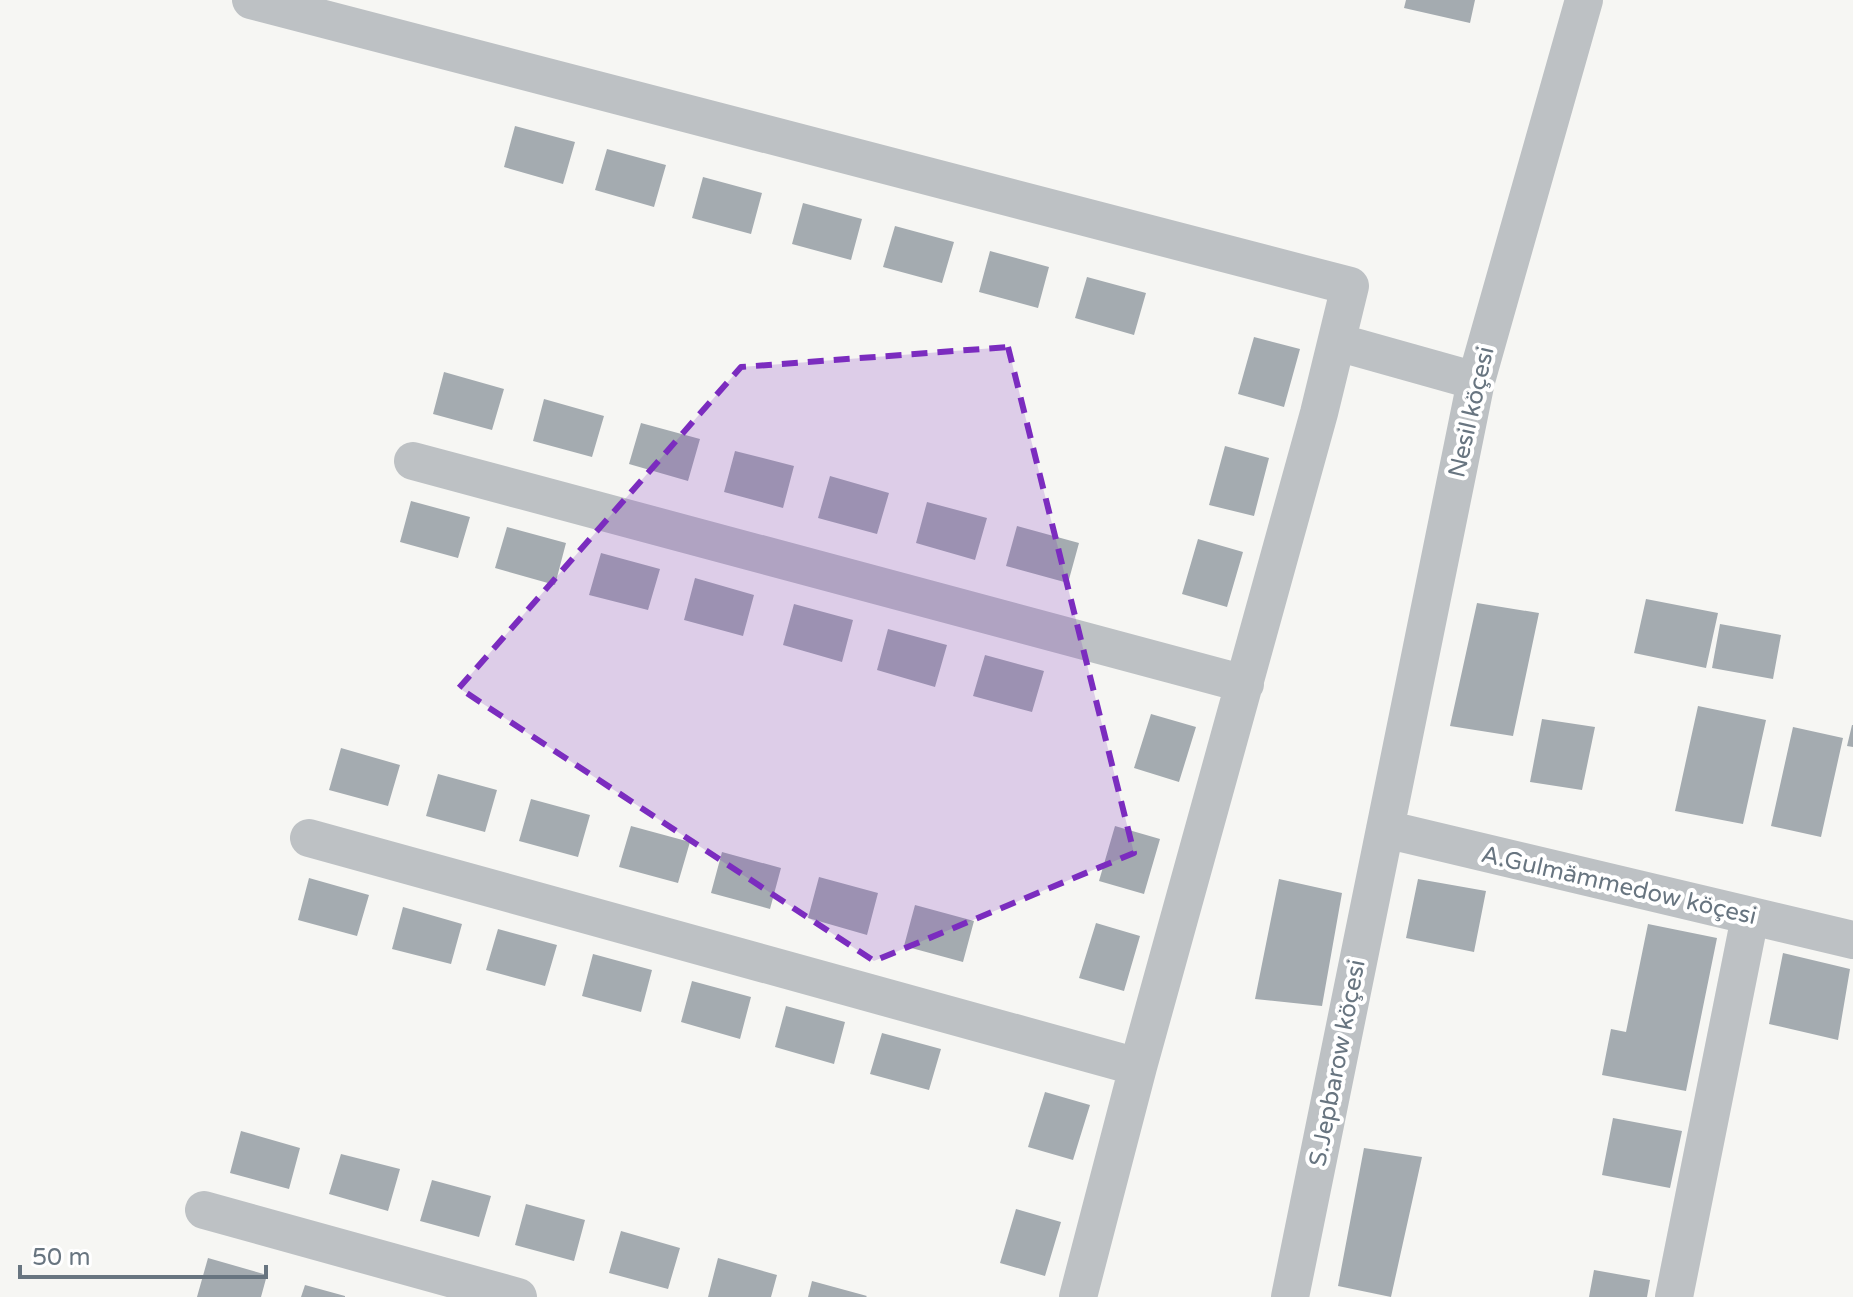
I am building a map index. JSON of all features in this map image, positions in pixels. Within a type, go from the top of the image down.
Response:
[{"type":"street","points":[[251,0],[1350,286],[1078,1297]]},
{"type":"street","name":"Nesil köçesi","points":[[1385,829],[1476,381],[1584,0]]},
{"type":"street","points":[[1337,342],[1476,381]]},
{"type":"street","points":[[413,461],[1245,684]]},
{"type":"street","name":"A.Gulmämmedow köçesi","points":[[1385,829],[1853,940]]},
{"type":"street","name":"S.Jepbarow köçesi","points":[[1290,1297],[1385,829]]},
{"type":"street","points":[[309,838],[1138,1067]]},
{"type":"street","points":[[1674,1297],[1750,917]]},
{"type":"street","points":[[204,1210],[518,1297]]},
{"type":"highlighted area","points":[[1008,347],[1134,853],[874,961],[459,688],[741,367]]},
{"type":"building","points":[[1406,0],[1475,0],[1470,23],[1404,8]]},
{"type":"building","points":[[515,126],[575,142],[563,184],[504,167]]},
{"type":"building","points":[[607,149],[666,165],[654,207],[595,190]]},
{"type":"building","points":[[703,177],[762,193],[751,234],[692,218]]},
{"type":"building","points":[[803,203],[862,219],[851,260],[792,244]]},
{"type":"building","points":[[895,226],[954,242],[942,283],[883,267]]},
{"type":"building","points":[[990,251],[1049,267],[1038,308],[979,292]]},
{"type":"building","points":[[1087,277],[1146,293],[1134,335],[1075,318]]},
{"type":"building","points":[[1254,337],[1300,349],[1284,407],[1238,394]]},
{"type":"building","points":[[444,372],[504,389],[492,430],[433,414]]},
{"type":"building","points":[[544,399],[604,416],[592,457],[533,441]]},
{"type":"building","points":[[641,423],[700,439],[688,481],[629,464]]},
{"type":"building","points":[[1225,446],[1269,458],[1254,516],[1209,505]]},
{"type":"building","points":[[735,451],[794,466],[783,508],[724,492]]},
{"type":"building","points":[[830,476],[889,493],[877,534],[818,518]]},
{"type":"building","points":[[411,501],[470,517],[458,558],[400,542]]},
{"type":"building","points":[[927,502],[987,518],[975,560],[916,543]]},
{"type":"building","points":[[1017,526],[1079,543],[1068,583],[1006,566]]},
{"type":"building","points":[[507,527],[566,543],[555,585],[495,568]]},
{"type":"building","points":[[1198,539],[1243,552],[1227,607],[1182,594]]},
{"type":"building","points":[[601,553],[660,569],[648,610],[589,595]]},
{"type":"building","points":[[695,578],[754,595],[743,636],[684,620]]},
{"type":"building","points":[[1646,599],[1718,613],[1706,668],[1634,653]]},
{"type":"building","points":[[1477,603],[1539,613],[1513,736],[1450,726]]},
{"type":"building","points":[[794,604],[853,620],[842,662],[783,645]]},
{"type":"building","points":[[1720,624],[1781,635],[1773,679],[1712,668]]},
{"type":"building","points":[[888,629],[947,645],[935,687],[877,670]]},
{"type":"building","points":[[985,655],[1044,671],[1032,712],[973,696]]},
{"type":"building","points":[[1698,706],[1766,720],[1743,824],[1675,811]]},
{"type":"building","points":[[1151,714],[1196,727],[1179,782],[1134,768]]},
{"type":"building","points":[[1542,719],[1595,727],[1582,790],[1530,782]]},
{"type":"building","points":[[1853,725],[1853,747],[1847,746]]},
{"type":"building","points":[[1793,727],[1843,738],[1821,837],[1771,826]]},
{"type":"building","points":[[341,748],[400,765],[388,806],[329,790]]},
{"type":"building","points":[[438,774],[497,790],[485,832],[426,816]]},
{"type":"building","points":[[531,799],[590,815],[578,857],[519,841]]},
{"type":"building","points":[[631,826],[690,842],[678,883],[619,867]]},
{"type":"building","points":[[1115,826],[1160,839],[1144,894],[1099,881]]},
{"type":"building","points":[[722,852],[781,868],[770,909],[711,893]]},
{"type":"building","points":[[819,877],[878,893],[867,935],[808,918]]},
{"type":"building","points":[[309,878],[369,895],[357,936],[298,920]]},
{"type":"building","points":[[1279,879],[1342,893],[1322,1006],[1255,999]]},
{"type":"building","points":[[1418,879],[1486,891],[1474,952],[1406,938]]},
{"type":"building","points":[[915,905],[974,921],[963,962],[904,946]]},
{"type":"building","points":[[403,907],[462,924],[451,964],[392,949]]},
{"type":"building","points":[[1096,923],[1140,936],[1124,991],[1079,978]]},
{"type":"building","points":[[1648,924],[1717,938],[1686,1091],[1602,1075],[1611,1029],[1626,1032]]},
{"type":"building","points":[[498,929],[557,945],[545,986],[486,970]]},
{"type":"building","points":[[1783,953],[1850,969],[1838,1040],[1769,1024]]},
{"type":"building","points":[[593,954],[652,970],[641,1012],[582,996]]},
{"type":"building","points":[[692,981],[751,997],[740,1039],[681,1022]]},
{"type":"building","points":[[786,1006],[845,1022],[834,1064],[775,1047]]},
{"type":"building","points":[[882,1033],[941,1049],[929,1090],[870,1074]]},
{"type":"building","points":[[1045,1092],[1090,1105],[1073,1160],[1028,1147]]},
{"type":"building","points":[[1613,1118],[1682,1131],[1670,1188],[1602,1175]]},
{"type":"building","points":[[241,1131],[300,1148],[289,1189],[230,1173]]},
{"type":"building","points":[[1364,1148],[1422,1157],[1391,1297],[1338,1286]]},
{"type":"building","points":[[341,1154],[400,1169],[388,1211],[329,1194]]},
{"type":"building","points":[[432,1180],[491,1196],[479,1237],[420,1221]]},
{"type":"building","points":[[526,1204],[585,1220],[574,1261],[515,1245]]},
{"type":"building","points":[[1016,1209],[1061,1222],[1045,1276],[1000,1263]]},
{"type":"building","points":[[621,1231],[680,1248],[668,1289],[609,1273]]},
{"type":"building","points":[[208,1258],[267,1275],[261,1297],[197,1297]]},
{"type":"building","points":[[718,1258],[777,1275],[771,1297],[708,1297]]},
{"type":"building","points":[[1594,1270],[1650,1280],[1647,1297],[1589,1297]]},
{"type":"building","points":[[812,1281],[867,1296],[808,1297]]},
{"type":"building","points":[[305,1285],[345,1296],[345,1297],[301,1297]]}]
